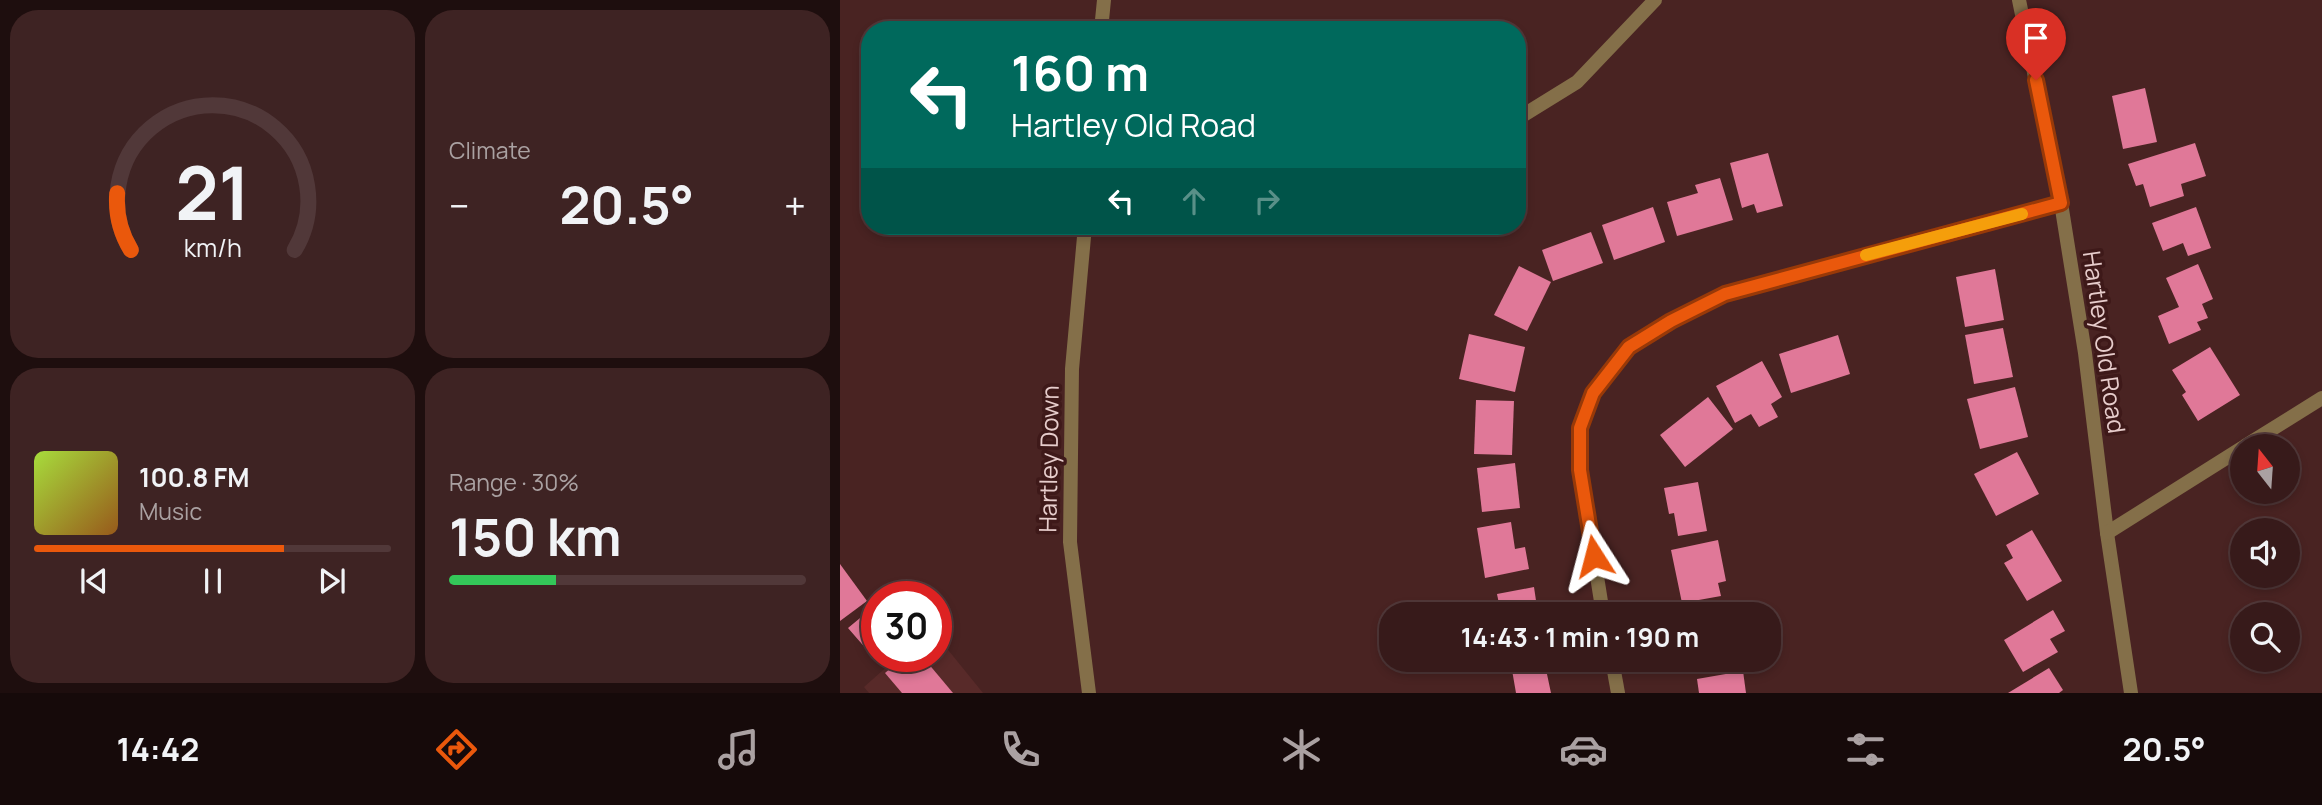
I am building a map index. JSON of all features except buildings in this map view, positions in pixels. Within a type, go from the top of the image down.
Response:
[{"type":"street","points":[[1102,21],[1104,0]]},
{"type":"street","points":[[1526,113],[1577,82],[1656,0]]},
{"type":"street","name":"Hartley Old Road","points":[[2019,0],[2061,203],[2085,353],[2107,533],[2131,693]]},
{"type":"street","points":[[1601,602],[1580,470],[1580,428],[1593,393],[1629,347],[1671,321],[1725,294],[2061,203]]},
{"type":"street","name":"Hartley Down","points":[[1084,235],[1072,369],[1070,542],[1089,693]]},
{"type":"street","points":[[2264,434],[2322,398]]},
{"type":"street","points":[[2107,533],[2230,455]]},
{"type":"street","points":[[1614,672],[1618,693]]},
{"type":"shaded area","points":[[952,655],[983,693],[869,693],[864,687],[881,672],[952,672]]},
{"type":"slow traffic","points":[[1866,255],[2022,214]]},
{"type":"route","points":[[1594,556],[1580,470],[1580,428],[1593,393],[1629,347],[1671,321],[1725,294],[2061,203],[2036,80]]}]
